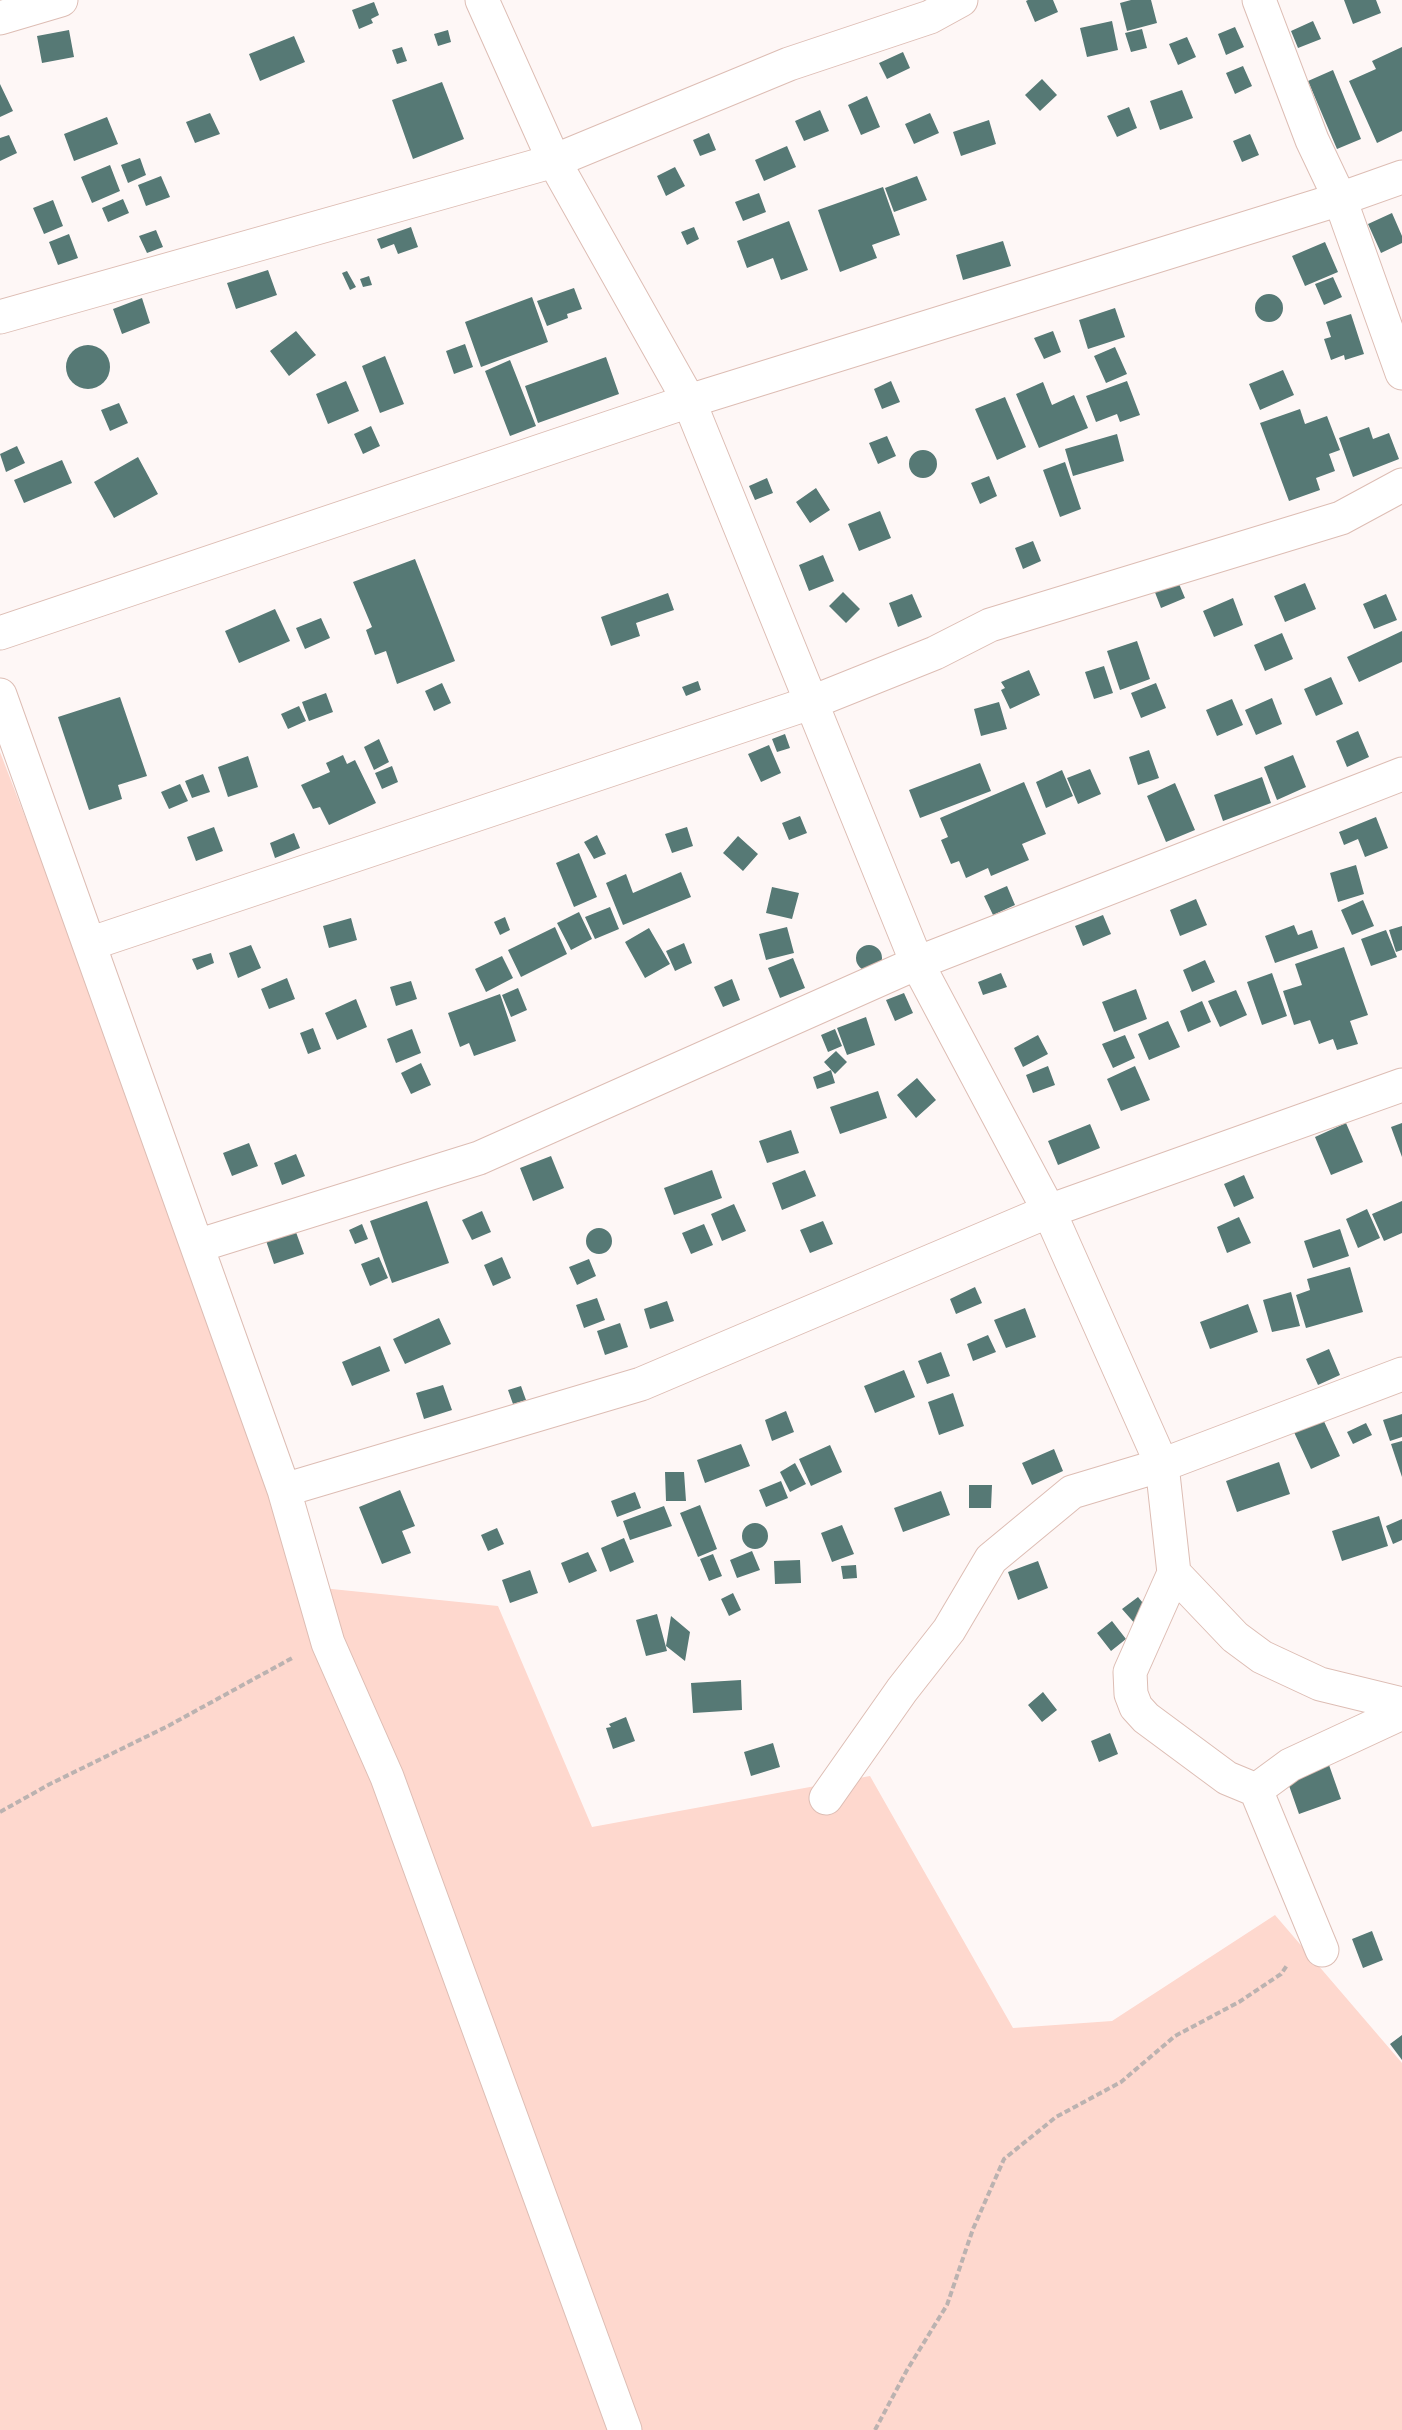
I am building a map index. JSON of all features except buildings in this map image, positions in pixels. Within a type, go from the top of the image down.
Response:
[{"type":"street","points":[[0,18],[61,0]]},
{"type":"street","points":[[482,0],[554,161],[689,401],[917,963],[1049,1211],[1162,1465],[1174,1573],[1130,1672],[1131,1694],[1136,1707],[1161,1730],[1227,1778],[1256,1790],[1322,1950]]},
{"type":"street","points":[[0,317],[554,161],[789,64],[930,17],[961,0]]},
{"type":"street","points":[[1259,0],[1312,140],[1340,199],[1402,373]]},
{"type":"street","points":[[0,633],[689,401],[1340,199],[1402,177]]},
{"type":"street","points":[[89,944],[810,703],[936,653],[990,625],[1341,518],[1402,485]]},
{"type":"street","points":[[0,695],[284,1490],[328,1643],[387,1777],[493,2074],[625,2430]]},
{"type":"street","points":[[197,1246],[479,1158],[917,963],[1402,774]]},
{"type":"street","points":[[284,1490],[641,1384],[1049,1211],[1402,1085]]},
{"type":"street","points":[[826,1798],[902,1690],[949,1630],[991,1559],[1072,1492],[1162,1465],[1402,1374]]},
{"type":"street","points":[[1174,1573],[1235,1637],[1262,1657],[1320,1684],[1402,1704]]},
{"type":"street","points":[[1256,1790],[1290,1766],[1402,1713]]},
{"type":"path","points":[[0,1812],[50,1784],[168,1726],[280,1663],[328,1643]]},
{"type":"path","points":[[875,2430],[907,2370],[947,2305],[973,2229],[1004,2159],[1056,2117],[1121,2082],[1175,2036],[1239,2002],[1281,1974],[1301,1947],[1305,1912]]},
{"type":"shaded area","points":[[0,752],[322,1588],[498,1606],[592,1827],[870,1776],[1013,2028],[1112,2021],[1275,1915],[1402,2063],[1402,2430],[0,2430]]}]
